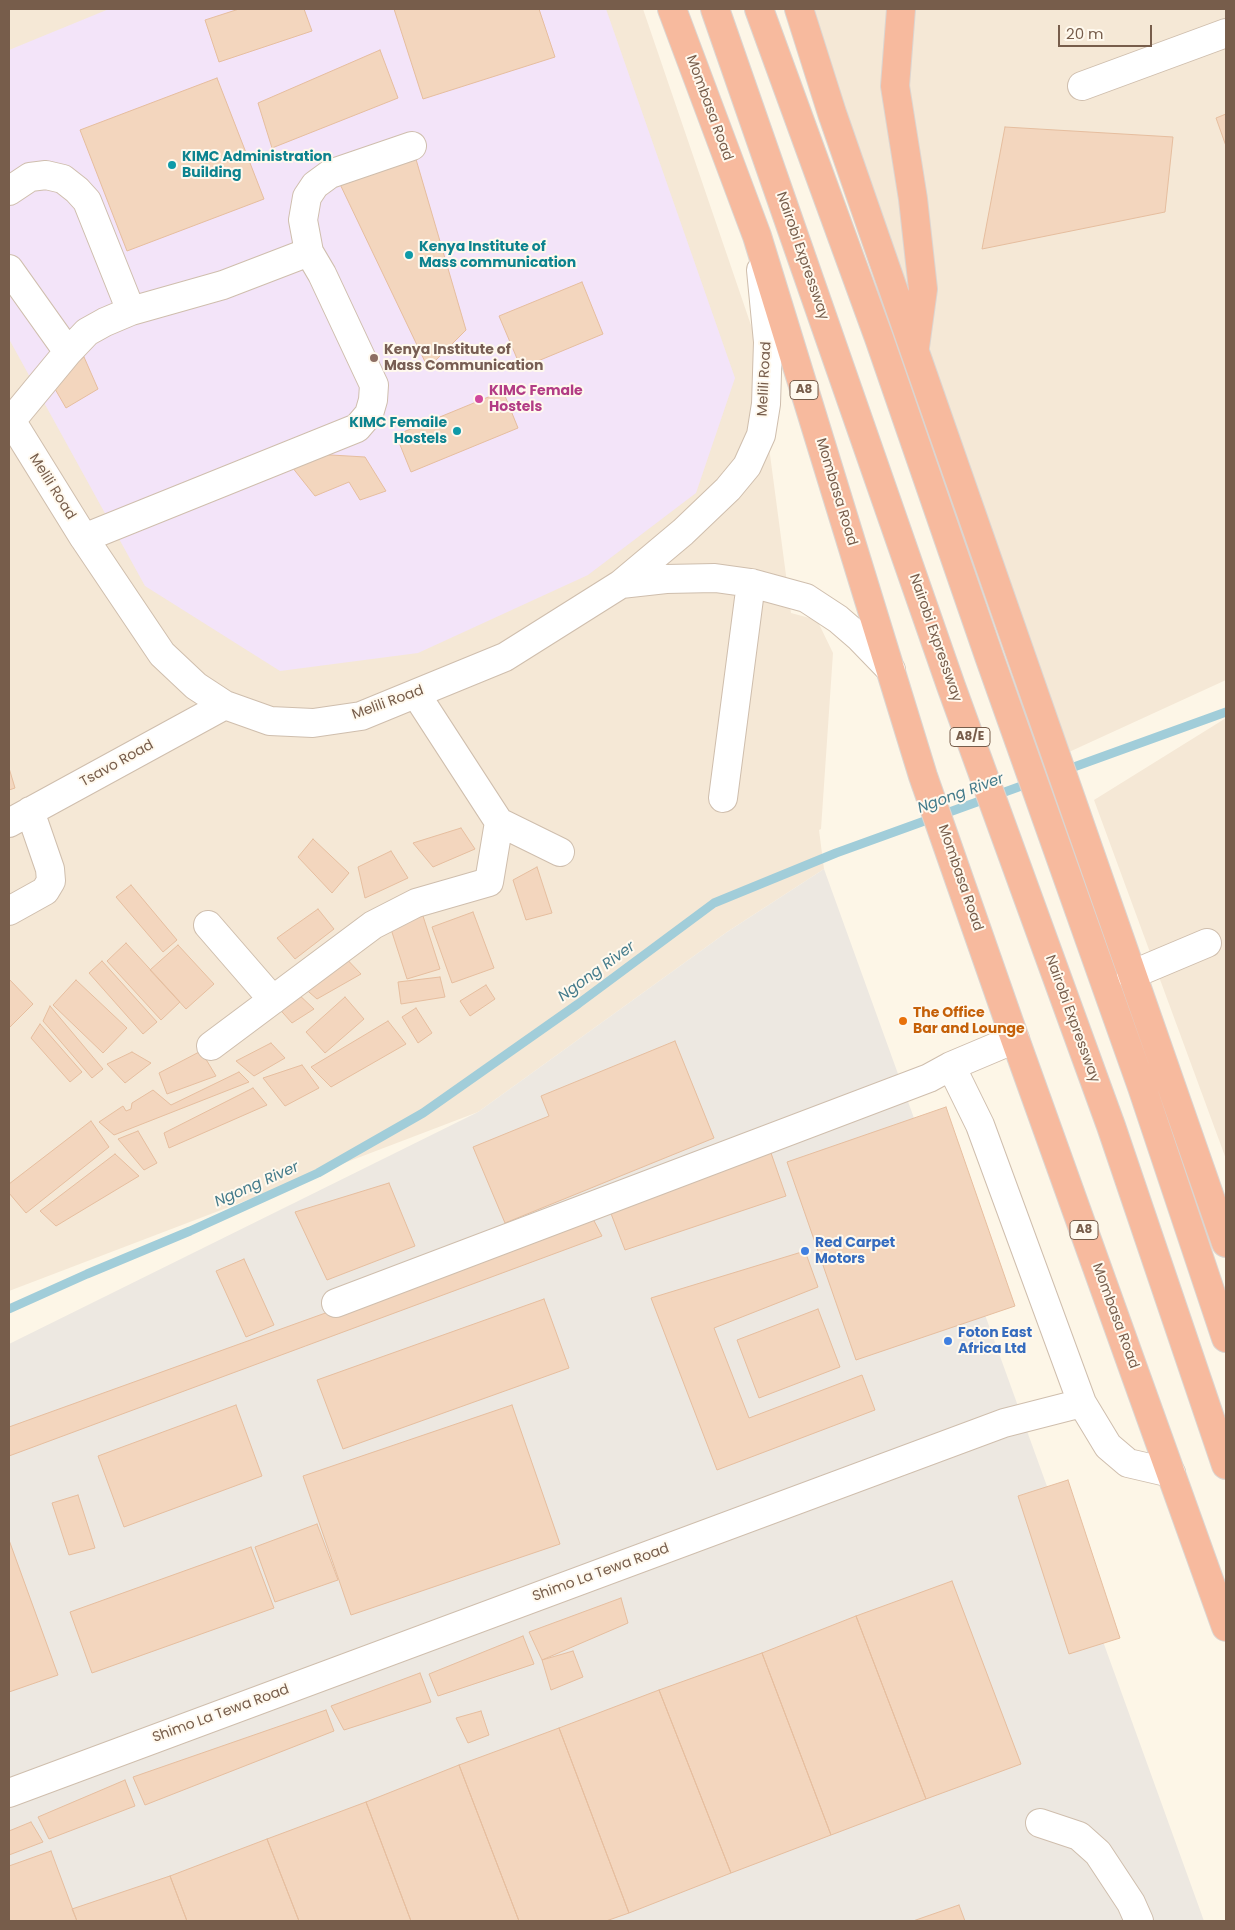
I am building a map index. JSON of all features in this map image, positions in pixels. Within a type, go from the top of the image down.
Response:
[{"type":"highway","name":"Mombasa Road","points":[[672,9],[757,236],[923,776],[1015,1039],[1226,1627]]},
{"type":"highway","name":"Nairobi Expressway","points":[[715,9],[951,686],[1111,1126],[1226,1465]]},
{"type":"highway","points":[[759,9],[879,338],[990,659],[1142,1087],[1226,1338]]},
{"type":"highway","points":[[799,9],[832,113],[1226,1243]]},
{"type":"highway","points":[[901,9],[895,86],[913,199],[923,289],[915,352]]},
{"type":"street","points":[[1082,86],[1226,33]]},
{"type":"street","points":[[84,538],[357,428],[369,414],[373,400],[374,385],[322,274],[309,252],[303,220],[307,197],[315,185],[330,174],[412,146]]},
{"type":"street","points":[[9,191],[30,177],[46,175],[63,179],[77,190],[86,201],[131,310]]},
{"type":"street","name":"Melili Road","points":[[10,419],[84,538],[162,654],[196,686],[225,705],[270,721],[313,723],[361,716],[506,657],[621,584],[683,532],[728,489],[747,466],[760,436],[766,404],[768,342],[757,236]]},
{"type":"street","points":[[10,419],[87,332],[131,310],[223,285],[309,252]]},
{"type":"street","points":[[9,269],[68,352]]},
{"type":"street","name":"Melili Road","points":[[621,584],[666,579],[715,578],[751,583],[806,598],[845,626],[891,670]]},
{"type":"street","points":[[724,798],[751,583]]},
{"type":"street","points":[[416,694],[498,822],[560,852]]},
{"type":"street","name":"Tsavo Road","points":[[19,817],[225,705]]},
{"type":"street","points":[[9,911],[46,891],[51,881],[50,869],[19,817]]},
{"type":"street","points":[[211,1046],[380,921],[416,903],[489,882],[498,822]]},
{"type":"street","points":[[208,925],[273,1000]]},
{"type":"street","points":[[1131,975],[1207,943]]},
{"type":"street","points":[[336,1303],[929,1078],[951,1066],[1015,1039]]},
{"type":"street","points":[[951,1066],[980,1125],[1082,1403],[1108,1446],[1128,1463],[1171,1473]]},
{"type":"street","name":"Shimo La Tewa Road","points":[[9,1793],[1004,1423],[1082,1403]]},
{"type":"street","points":[[1040,1823],[1079,1836],[1098,1853],[1131,1902],[1139,1921]]},
{"type":"shaded area","points":[[9,9],[643,9],[754,334],[791,613],[817,620],[833,653],[821,829],[819,830],[824,869],[727,932],[478,1112],[9,1291]]},
{"type":"shaded area","name":"Kenya Institute of Mass Communication","points":[[109,9],[606,9],[735,378],[696,493],[588,575],[418,653],[280,671],[145,586],[9,339],[9,50]]},
{"type":"shaded area","points":[[796,9],[1226,9],[1226,680],[1069,752]]},
{"type":"shaded area","points":[[1226,718],[1226,1159],[1094,800]]},
{"type":"shaded area","points":[[824,869],[1204,1921],[9,1921],[9,1344],[478,1112],[727,932]]},
{"type":"building","points":[[239,9],[304,9],[312,31],[219,62],[205,20]]},
{"type":"building","points":[[394,9],[539,9],[555,57],[423,99]]},
{"type":"building","points":[[380,50],[398,98],[272,148],[258,103]]},
{"type":"building","name":"KIMC Administration Building","points":[[217,78],[264,199],[127,251],[80,130]]},
{"type":"building","points":[[1226,114],[1226,146],[1216,118]]},
{"type":"building","points":[[1005,127],[1173,137],[1165,212],[982,249]]},
{"type":"building","name":"Kenya Institute of Mass communication","points":[[413,149],[466,330],[428,368],[338,180]]},
{"type":"building","points":[[582,282],[603,334],[521,368],[499,316]]},
{"type":"building","points":[[84,357],[98,389],[66,408],[51,382]]},
{"type":"building","name":"KIMC Femaile Hostels","points":[[503,391],[518,428],[411,472],[396,435]]},
{"type":"building","points":[[314,454],[365,457],[386,491],[360,500],[349,482],[315,496],[288,462]]},
{"type":"building","points":[[9,768],[15,788],[9,790]]},
{"type":"building","points":[[461,828],[475,849],[433,867],[413,843]]},
{"type":"building","points":[[313,839],[349,873],[332,893],[298,857]]},
{"type":"building","points":[[391,851],[408,878],[365,898],[358,867]]},
{"type":"building","points":[[537,867],[552,913],[526,920],[513,880]]},
{"type":"building","points":[[131,885],[177,940],[163,952],[116,897]]},
{"type":"building","points":[[318,909],[334,929],[295,959],[277,938]]},
{"type":"building","points":[[473,912],[494,968],[452,983],[432,927]]},
{"type":"building","points":[[423,916],[440,969],[407,979],[390,926]]},
{"type":"building","points":[[126,943],[180,1002],[161,1020],[107,961]]},
{"type":"building","points":[[178,945],[214,984],[186,1009],[150,970]]},
{"type":"building","points":[[340,952],[361,974],[317,999],[302,986]]},
{"type":"building","points":[[102,961],[157,1022],[143,1034],[89,973]]},
{"type":"building","points":[[440,977],[445,997],[401,1004],[398,982]]},
{"type":"building","points":[[9,979],[33,1004],[9,1028]]},
{"type":"building","points":[[76,980],[127,1028],[103,1053],[53,1005]]},
{"type":"building","points":[[486,985],[495,999],[470,1016],[460,1001]]},
{"type":"building","points":[[296,992],[314,1009],[292,1023],[275,1004]]},
{"type":"building","points":[[345,997],[364,1019],[325,1053],[306,1032]]},
{"type":"building","points":[[50,1006],[103,1069],[92,1078],[43,1021]]},
{"type":"building","points":[[416,1008],[432,1033],[418,1043],[402,1017]]},
{"type":"building","points":[[388,1021],[406,1044],[331,1087],[311,1067]]},
{"type":"building","points":[[40,1024],[82,1072],[70,1082],[31,1038]]},
{"type":"building","points":[[675,1041],[714,1138],[505,1223],[473,1147],[549,1116],[541,1096]]},
{"type":"building","points":[[271,1043],[285,1058],[254,1076],[236,1061]]},
{"type":"building","points":[[201,1051],[216,1076],[167,1094],[159,1073]]},
{"type":"building","points":[[132,1052],[151,1063],[125,1083],[107,1064]]},
{"type":"building","points":[[302,1065],[319,1088],[285,1106],[263,1078]]},
{"type":"building","points":[[239,1072],[249,1082],[114,1135],[99,1122],[123,1106],[126,1111],[131,1109],[132,1103],[153,1090],[171,1105]]},
{"type":"building","points":[[253,1088],[267,1105],[169,1148],[164,1133]]},
{"type":"building","points":[[946,1107],[1015,1306],[856,1360],[787,1162]]},
{"type":"building","points":[[91,1121],[109,1147],[26,1213],[9,1193],[9,1184]]},
{"type":"building","points":[[138,1131],[157,1163],[144,1170],[118,1139]]},
{"type":"building","points":[[771,1153],[786,1196],[625,1250],[610,1211]]},
{"type":"building","points":[[115,1154],[139,1176],[56,1226],[40,1211]]},
{"type":"building","points":[[389,1183],[415,1246],[327,1280],[295,1212]]},
{"type":"building","points":[[592,1217],[602,1236],[9,1456],[9,1427]]},
{"type":"building","points":[[805,1251],[818,1287],[714,1328],[749,1418],[862,1375],[875,1410],[717,1470],[651,1298]]},
{"type":"building","points":[[244,1259],[274,1325],[246,1337],[216,1271]]},
{"type":"building","points":[[544,1299],[569,1368],[343,1449],[317,1380]]},
{"type":"building","points":[[818,1309],[840,1367],[759,1398],[737,1340]]},
{"type":"building","points":[[236,1405],[262,1476],[124,1527],[98,1456]]},
{"type":"building","points":[[512,1405],[560,1544],[351,1615],[303,1476]]},
{"type":"building","points":[[1068,1480],[1120,1638],[1069,1654],[1018,1496]]},
{"type":"building","points":[[78,1495],[95,1548],[69,1555],[52,1503]]},
{"type":"building","points":[[317,1524],[338,1580],[275,1602],[255,1547]]},
{"type":"building","points":[[9,1540],[58,1675],[9,1692]]},
{"type":"building","points":[[251,1547],[274,1608],[92,1673],[70,1612]]},
{"type":"building","points":[[952,1581],[1021,1764],[926,1799],[856,1616]]},
{"type":"building","points":[[621,1598],[628,1623],[542,1660],[529,1632]]},
{"type":"building","points":[[856,1616],[926,1799],[831,1835],[762,1653]]},
{"type":"building","points":[[523,1636],[534,1664],[438,1696],[429,1674]]},
{"type":"building","points":[[573,1651],[583,1677],[551,1690],[542,1660]]},
{"type":"building","points":[[762,1653],[831,1835],[731,1873],[659,1690]]},
{"type":"building","points":[[420,1673],[431,1702],[344,1730],[331,1706]]},
{"type":"building","points":[[659,1690],[731,1873],[629,1913],[559,1728]]},
{"type":"building","points":[[326,1710],[334,1731],[145,1805],[133,1777]]},
{"type":"building","points":[[481,1711],[489,1735],[468,1743],[456,1718]]},
{"type":"building","points":[[559,1728],[629,1913],[606,1921],[519,1921],[459,1765]]},
{"type":"building","points":[[459,1765],[519,1921],[411,1921],[366,1802]]},
{"type":"building","points":[[125,1780],[135,1806],[49,1839],[38,1817]]},
{"type":"building","points":[[366,1802],[411,1921],[299,1921],[267,1839]]},
{"type":"building","points":[[31,1822],[43,1842],[9,1855],[9,1831]]},
{"type":"building","points":[[267,1839],[299,1921],[187,1921],[170,1876]]},
{"type":"building","points":[[51,1851],[77,1921],[9,1921],[9,1866]]},
{"type":"building","points":[[170,1876],[187,1921],[77,1921],[72,1909]]},
{"type":"building","points":[[959,1905],[965,1921],[913,1921]]},
{"type":"waterway","name":"Ngong River","points":[[9,1309],[190,1231],[318,1173],[423,1113],[578,1004],[714,903],[836,853],[1226,712]]},
{"type":"place","name":"KIMC Administration Building","points":[[172,165]]},
{"type":"place","name":"Kenya Institute of Mass communication","points":[[409,255]]},
{"type":"place","name":"Kenya Institute of Mass Communication","points":[[374,358]]},
{"type":"place","name":"KIMC Female Hostels","points":[[479,399]]},
{"type":"place","name":"KIMC Femaile Hostels","points":[[457,431]]},
{"type":"place","name":"The Office Bar and Lounge","points":[[903,1021]]},
{"type":"place","name":"Red Carpet Motors","points":[[805,1251]]},
{"type":"place","name":"Foton East Africa Ltd","points":[[948,1341]]}]
